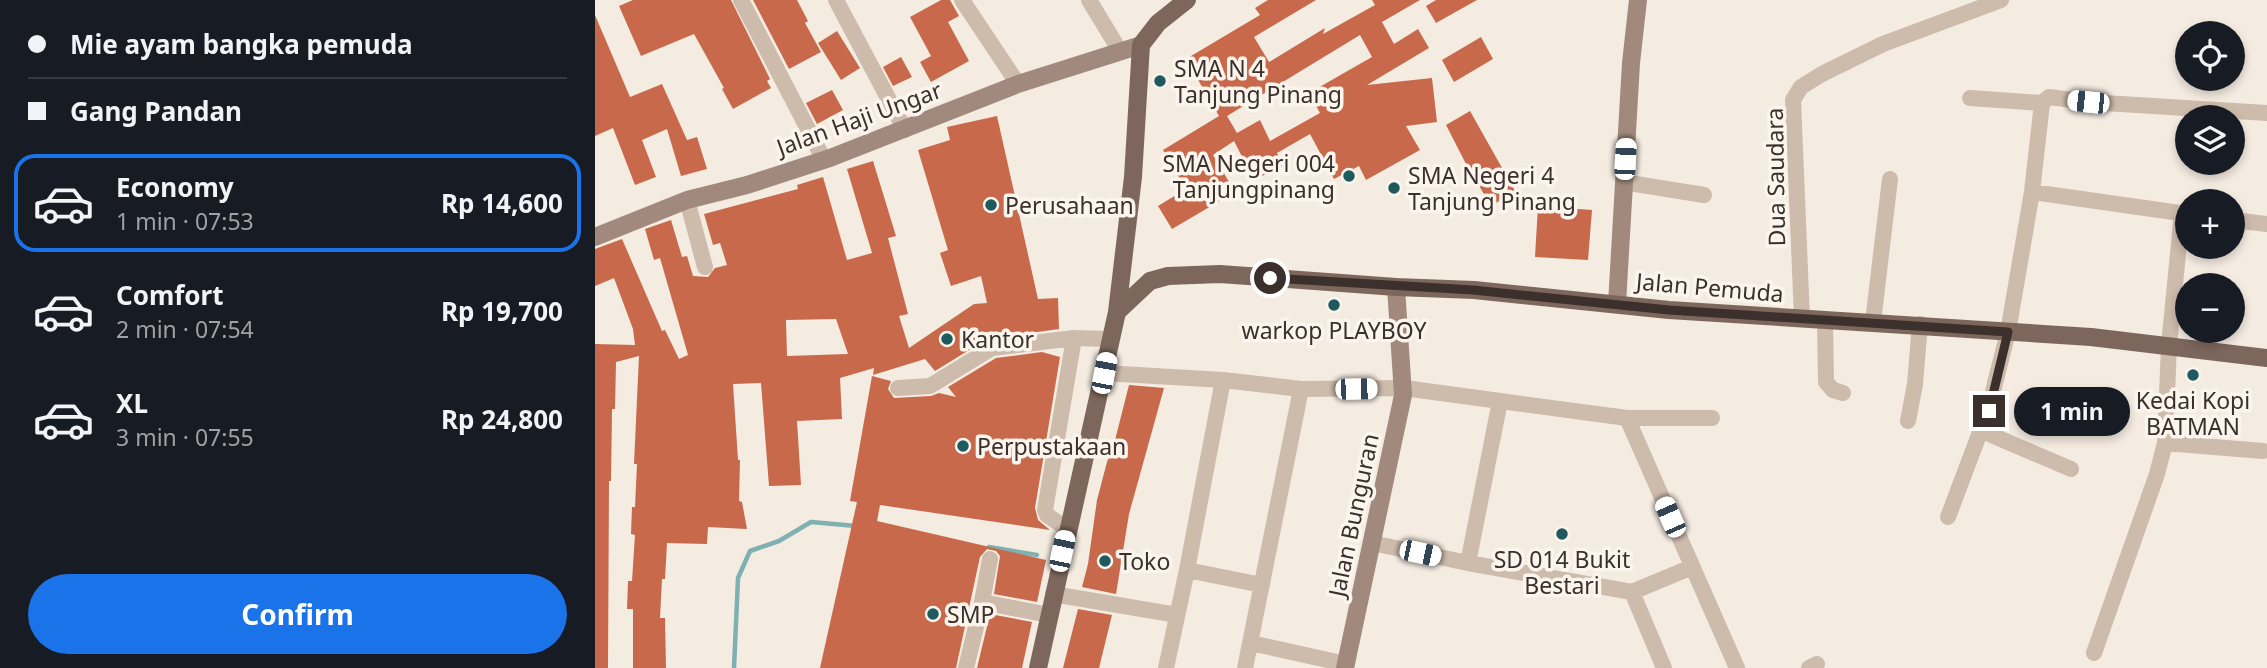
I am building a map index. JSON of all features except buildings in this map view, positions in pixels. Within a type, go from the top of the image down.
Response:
[{"type":"main road","points":[[1038,668],[1117,312],[1133,177],[1141,46],[1158,23],[1182,2]]},
{"type":"main road","points":[[1117,312],[1150,281],[1137,277],[1122,267]]},
{"type":"main road","name":"Jalan Pemuda","points":[[1150,281],[1168,276],[1220,274],[1473,290],[1617,304],[1920,324],[2169,345],[2267,358]]},
{"type":"street","points":[[741,0],[824,160]]},
{"type":"street","points":[[836,0],[905,130]]},
{"type":"street","points":[[962,0],[1018,84]]},
{"type":"street","points":[[1089,0],[1120,51]]},
{"type":"street","points":[[1617,304],[1631,63],[1639,0]]},
{"type":"street","name":"Dua Saudara","points":[[1802,318],[1793,100],[1801,87],[1883,44],[2001,0]]},
{"type":"street","name":"Jalan Haji Ungar","points":[[595,237],[687,200],[747,185],[824,160],[1018,84],[1141,46]]},
{"type":"street","points":[[1948,517],[1973,447],[1982,431],[2008,332],[2032,192],[2042,103],[2049,97],[2088,102],[2267,113]]},
{"type":"street","points":[[1970,98],[2042,103]]},
{"type":"street","points":[[1873,322],[1890,179]]},
{"type":"street","points":[[1623,183],[1704,195]]},
{"type":"street","points":[[2032,192],[2175,212]]},
{"type":"street","points":[[687,200],[705,267]]},
{"type":"street","points":[[2245,221],[2267,224]]},
{"type":"street","points":[[2094,653],[2157,474],[2165,443],[2169,345],[2179,259]]},
{"type":"street","name":"Jalan Bunguran","points":[[1346,666],[1404,388],[1396,287]]},
{"type":"street","points":[[1825,319],[1826,382],[1833,390],[1843,393]]},
{"type":"street","points":[[1908,421],[1915,384],[1920,324]]},
{"type":"street","points":[[898,388],[930,386],[992,348],[1074,338],[1110,339]]},
{"type":"street","points":[[1067,529],[1047,515],[1045,510],[1074,338]]},
{"type":"street","points":[[1104,373],[1223,380],[1301,389],[1404,388],[1627,418],[1712,418]]},
{"type":"street","points":[[1166,668],[1223,380]]},
{"type":"street","points":[[1245,668],[1301,389]]},
{"type":"street","points":[[1468,563],[1500,401]]},
{"type":"street","points":[[1627,418],[1737,668]]},
{"type":"street","points":[[1982,431],[2071,469]]},
{"type":"street","points":[[2165,443],[2263,451]]},
{"type":"street","points":[[1372,543],[1632,592],[1692,567]]},
{"type":"street","points":[[966,668],[990,559]]},
{"type":"street","points":[[1187,570],[1262,584]]},
{"type":"street","points":[[1632,592],[1664,668]]},
{"type":"street","points":[[1053,594],[1177,615]]},
{"type":"street","points":[[982,603],[1049,615]]},
{"type":"street","points":[[1251,643],[1346,666]]},
{"type":"waterway","points":[[734,668],[738,578],[750,551],[779,541],[811,522],[856,526]]},
{"type":"waterway","points":[[989,547],[1037,555]]},
{"type":"place","name":"SMA N 4 Tanjung Pinang","points":[[1160,81]]},
{"type":"place","name":"SMA Negeri 004 Tanjungpinang","points":[[1349,176]]},
{"type":"place","name":"SMA Negeri 4 Tanjung Pinang","points":[[1394,188]]},
{"type":"place","name":"Perusahaan","points":[[991,205]]},
{"type":"place","name":"warkop PLAYBOY","points":[[1334,305]]},
{"type":"place","name":"Kantor","points":[[947,339]]},
{"type":"place","name":"Kedai Kopi BATMAN","points":[[2193,375]]},
{"type":"place","name":"Perpustakaan","points":[[963,446]]},
{"type":"place","name":"SD 014 Bukit Bestari","points":[[1562,534]]},
{"type":"place","name":"Toko","points":[[1105,561]]},
{"type":"place","name":"SMP","points":[[933,614]]},
{"type":"route","points":[[1270,278],[1473,290],[1669,310],[1920,324],[2008,332],[1989,411]]}]
